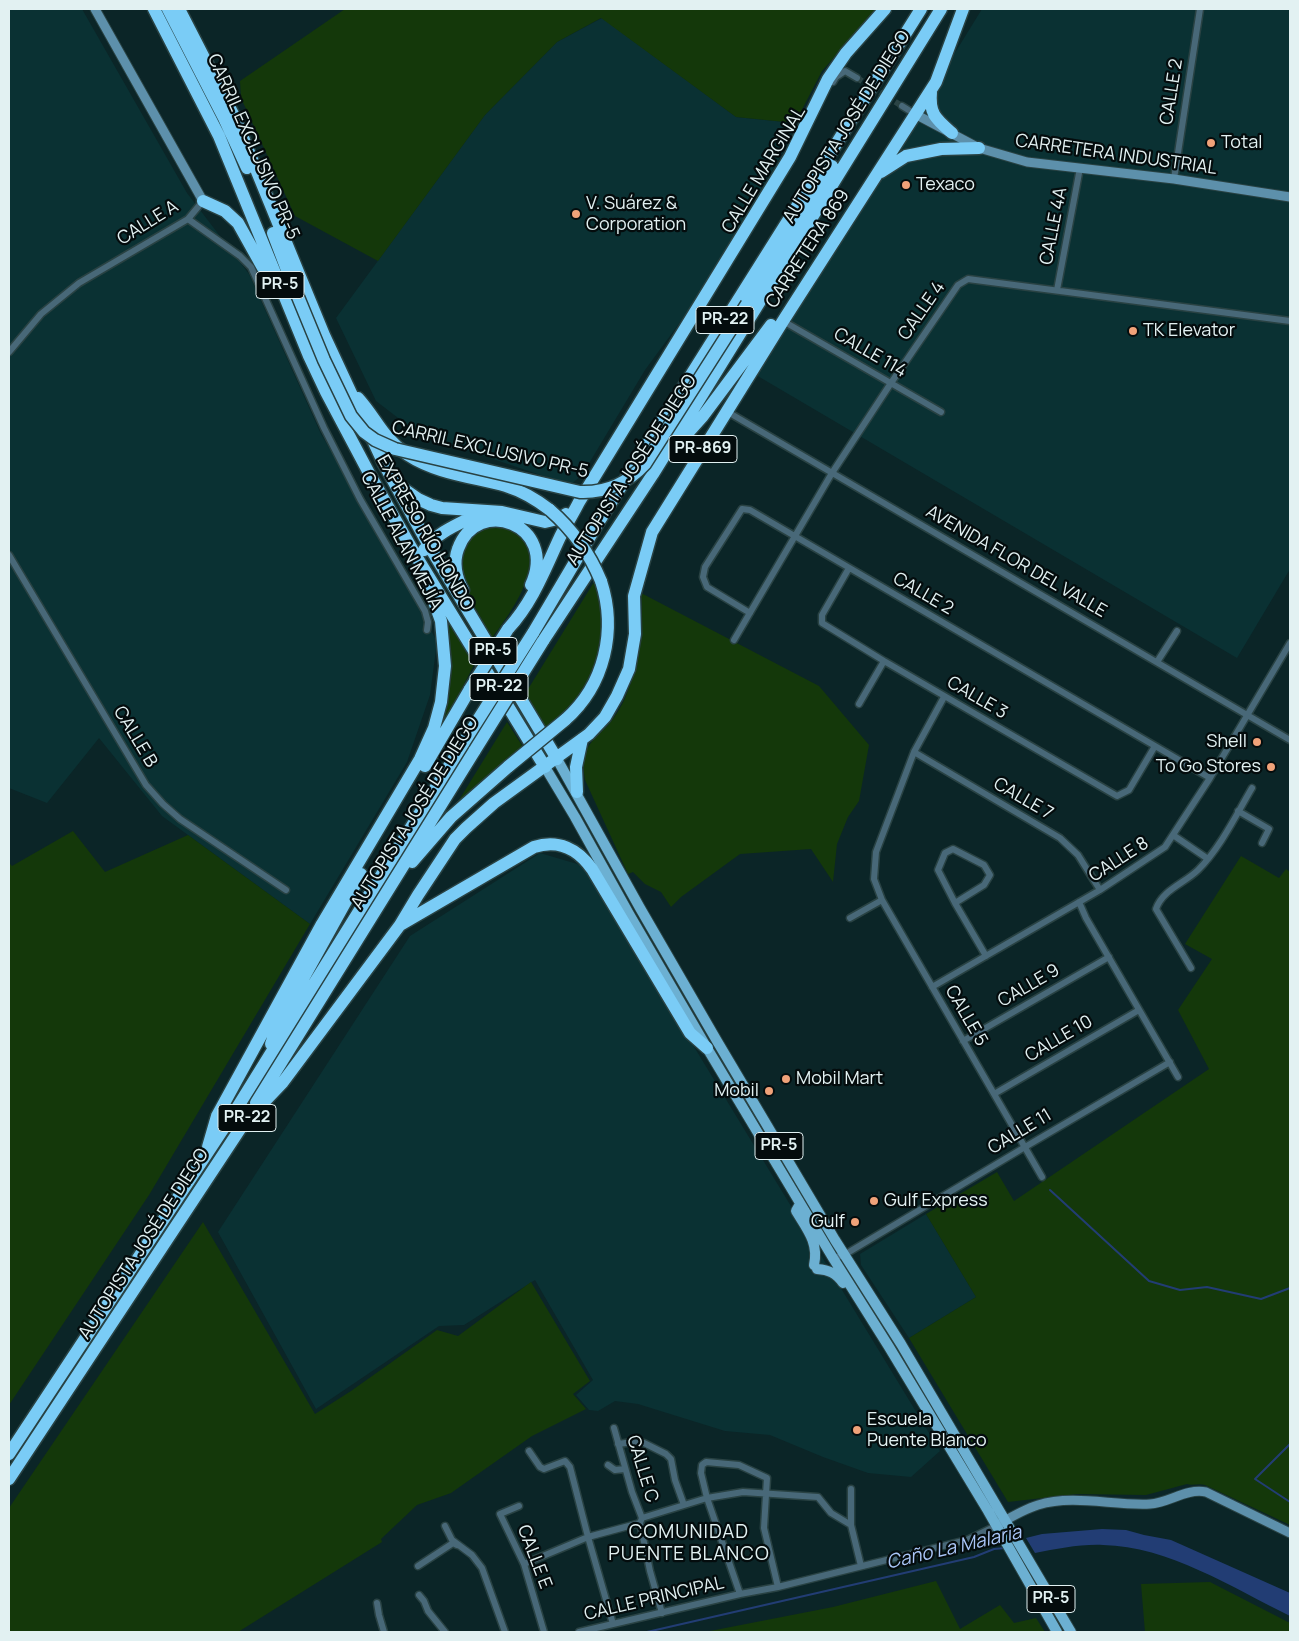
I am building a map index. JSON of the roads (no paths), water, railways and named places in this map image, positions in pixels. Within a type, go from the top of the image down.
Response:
[{"type":"highway","name":"EXPRESO RÍO HONDO","points":[[154,9],[219,136],[309,356],[326,392],[370,475],[419,560],[545,767]]},
{"type":"highway","name":"CARRIL EXCLUSIVO PR-5","points":[[168,9],[246,165],[289,275],[342,400],[357,424],[370,436],[395,448],[580,492],[613,487],[645,464],[840,154]]},
{"type":"highway","name":"EXPRESO RÍO HONDO","points":[[179,9],[235,118],[344,383],[384,464],[428,544],[557,759]]},
{"type":"highway","points":[[841,68],[855,42],[885,9]]},
{"type":"highway","points":[[841,68],[891,9]]},
{"type":"highway","name":"AUTOPISTA JOSÉ DE DIEGO","points":[[9,1478],[242,1125],[392,884],[475,750],[603,515],[920,9]]},
{"type":"highway","name":"AUTOPISTA JOSÉ DE DIEGO","points":[[9,1454],[204,1160],[464,742],[653,474],[941,9]]},
{"type":"highway","name":"CARRETERA 869","points":[[242,1125],[283,1082],[400,925],[455,840],[494,803],[557,759],[592,731],[605,717],[629,669],[635,634],[634,596],[652,532],[783,320],[931,90],[941,70],[963,9]]},
{"type":"highway","name":"CALLE MARGINAL","points":[[508,629],[517,619],[541,581],[579,502],[790,157],[824,86],[841,68]]},
{"type":"highway","points":[[931,90],[930,104],[933,113],[952,133]]},
{"type":"highway","points":[[840,154],[866,97]]},
{"type":"highway","points":[[840,154],[881,104]]},
{"type":"highway","name":"PR-869","points":[[876,175],[906,156],[941,149],[979,148]]},
{"type":"highway","points":[[203,201],[225,211],[238,223],[309,356]]},
{"type":"highway","points":[[653,474],[708,409],[754,349],[819,254],[844,224]]},
{"type":"highway","points":[[344,383],[364,405],[382,433],[408,455],[438,469],[514,489],[536,500],[550,510],[578,539],[592,559],[605,593],[608,621],[604,657],[599,674],[580,705],[565,720],[451,816],[392,884]]},
{"type":"highway","points":[[394,482],[412,496],[431,505],[450,510],[502,512],[545,522],[558,519],[579,502]]},
{"type":"highway","points":[[204,1160],[217,1116],[318,931],[420,760],[434,728],[441,702],[444,676],[443,633],[419,560],[428,544],[462,522],[484,511]]},
{"type":"highway","points":[[263,1066],[279,1022],[378,843],[470,688],[508,629],[512,616],[532,583],[537,564],[536,552],[530,538],[523,530],[512,524],[496,521],[480,524],[469,532],[458,547],[456,571],[460,586],[469,602],[470,613]]},
{"type":"highway","points":[[577,792],[576,767],[582,739]]},
{"type":"highway","points":[[400,925],[534,847],[552,844],[567,847],[581,855],[592,868],[690,1033],[707,1048]]},
{"type":"main road","name":"PR-5","points":[[557,759],[699,1010],[844,1255],[901,1344],[1027,1569],[1071,1632]]},
{"type":"main road","name":"PR-5","points":[[545,767],[707,1048],[832,1258],[1003,1528]]},
{"type":"main road","points":[[650,950],[660,958],[690,1006],[699,1010]]},
{"type":"main road","points":[[800,1204],[796,1210],[814,1243],[816,1267],[834,1273],[846,1286],[852,1289]]},
{"type":"main road","name":"PR-5","points":[[1027,1569],[1057,1632]]},
{"type":"street","name":"CALLE A","points":[[9,352],[41,314],[79,284],[188,219],[203,201],[95,9]]},
{"type":"street","name":"CALLE 2","points":[[1174,179],[1200,9]]},
{"type":"street","points":[[841,68],[857,78]]},
{"type":"street","points":[[902,106],[915,114]]},
{"type":"street","name":"CARRETERA INDUSTRIAL","points":[[915,114],[979,148],[1027,162],[1174,179],[1290,197]]},
{"type":"street","name":"CALLE 4A","points":[[1057,290],[1080,168]]},
{"type":"street","name":"CALLE ALAN MEJÍA","points":[[188,219],[240,256],[251,267],[324,428],[360,498],[425,611],[428,622],[427,630]]},
{"type":"street","name":"CALLE 4","points":[[734,640],[832,473],[891,382],[958,285],[968,279],[1290,321]]},
{"type":"street","name":"CALLE 114","points":[[783,320],[941,412]]},
{"type":"street","name":"AVENIDA FLOR DEL VALLE","points":[[726,411],[1290,740]]},
{"type":"street","name":"CALLE 2","points":[[750,613],[707,586],[703,577],[705,567],[742,509],[750,510],[1210,778]]},
{"type":"street","name":"CALLE B","points":[[9,555],[146,785],[180,819],[286,890]]},
{"type":"street","name":"CALLE 3","points":[[850,568],[822,614],[822,623],[944,697],[1117,796],[1129,790],[1155,746]]},
{"type":"street","points":[[1157,662],[1177,631]]},
{"type":"street","name":"CALLE 8","points":[[932,987],[1100,890],[1165,847],[1210,778],[1290,643]]},
{"type":"street","points":[[859,704],[884,661]]},
{"type":"street","name":"CALLE 5","points":[[944,697],[914,752],[876,852],[874,879],[882,900],[1042,1177]]},
{"type":"street","name":"CALLE 7","points":[[914,752],[1060,838],[1078,855],[1100,890]]},
{"type":"street","points":[[1191,968],[1156,909],[1159,900],[1197,871],[1208,859],[1252,788]]},
{"type":"street","points":[[1238,811],[1269,829],[1262,843]]},
{"type":"street","points":[[1173,835],[1208,859]]},
{"type":"street","points":[[955,903],[984,885],[990,875],[984,865],[953,849],[945,853],[938,870],[955,903],[986,956]]},
{"type":"street","points":[[850,918],[882,900]]},
{"type":"street","points":[[1079,902],[1086,918],[1178,1076]]},
{"type":"street","name":"CALLE 9","points":[[963,1041],[1109,957]]},
{"type":"street","name":"CALLE 10","points":[[994,1094],[1139,1010]]},
{"type":"street","name":"CALLE 11","points":[[832,1258],[844,1255],[1025,1146],[1170,1062]]},
{"type":"street","name":"CALLE C","points":[[614,1428],[641,1521],[650,1571],[662,1613]]},
{"type":"street","points":[[618,1444],[644,1443],[666,1454],[671,1460],[675,1480],[684,1505]]},
{"type":"street","points":[[529,1451],[540,1467],[544,1469],[565,1461],[570,1467],[613,1624]]},
{"type":"street","points":[[740,1594],[707,1498],[701,1473],[702,1465],[706,1462],[739,1465],[767,1478],[764,1528],[778,1587]]},
{"type":"street","points":[[608,1465],[615,1470],[625,1469]]},
{"type":"street","points":[[851,1489],[851,1525],[861,1566]]},
{"type":"street","points":[[1003,1528],[1037,1505],[1077,1501],[1151,1504],[1197,1490],[1206,1492],[1290,1533]]},
{"type":"street","points":[[524,1564],[588,1536],[641,1521],[707,1498],[743,1492],[818,1497],[831,1513],[851,1525]]},
{"type":"street","name":"CALLE E","points":[[520,1506],[500,1514],[524,1564],[544,1632]]},
{"type":"street","points":[[445,1526],[452,1540],[458,1546]]},
{"type":"street","name":"CALLE PRINCIPAL","points":[[579,1632],[740,1594],[778,1587],[967,1540],[1003,1528]]},
{"type":"street","points":[[418,1566],[453,1543],[472,1555],[482,1568],[505,1632]]},
{"type":"street","points":[[419,1595],[428,1611],[445,1632]]},
{"type":"street","points":[[377,1603],[384,1632]]},
{"type":"water","points":[[1102,1529],[1126,1530],[1171,1540],[1290,1593],[1290,1616],[1200,1570],[1152,1553],[1127,1547],[1094,1545],[1035,1553],[1026,1538],[1042,1534]]},
{"type":"waterway","points":[[1050,1190],[1149,1281],[1180,1290],[1207,1287],[1261,1299],[1290,1288]]},
{"type":"waterway","points":[[1290,1444],[1255,1479],[1290,1502]]},
{"type":"waterway","name":"Caño La Malaria","points":[[647,1632],[974,1557],[994,1549],[1005,1548]]},
{"type":"tunnel","points":[[857,78],[902,106]]},
{"type":"place","name":"Total","points":[[1211,143]]},
{"type":"place","name":"Texaco","points":[[906,185]]},
{"type":"place","name":"V. Suárez & Corporation","points":[[576,214]]},
{"type":"place","name":"TK Elevator","points":[[1133,331]]},
{"type":"place","name":"Shell","points":[[1257,742]]},
{"type":"place","name":"To Go Stores","points":[[1271,767]]},
{"type":"place","name":"Mobil Mart","points":[[786,1079]]},
{"type":"place","name":"Mobil","points":[[769,1091]]},
{"type":"place","name":"Gulf Express","points":[[874,1201]]},
{"type":"place","name":"Gulf","points":[[855,1222]]},
{"type":"place","name":"Escuela Puente Blanco","points":[[857,1430]]},
{"type":"district","name":"COMUNIDAD PUENTE BLANCO","points":[[689,1544]]}]
